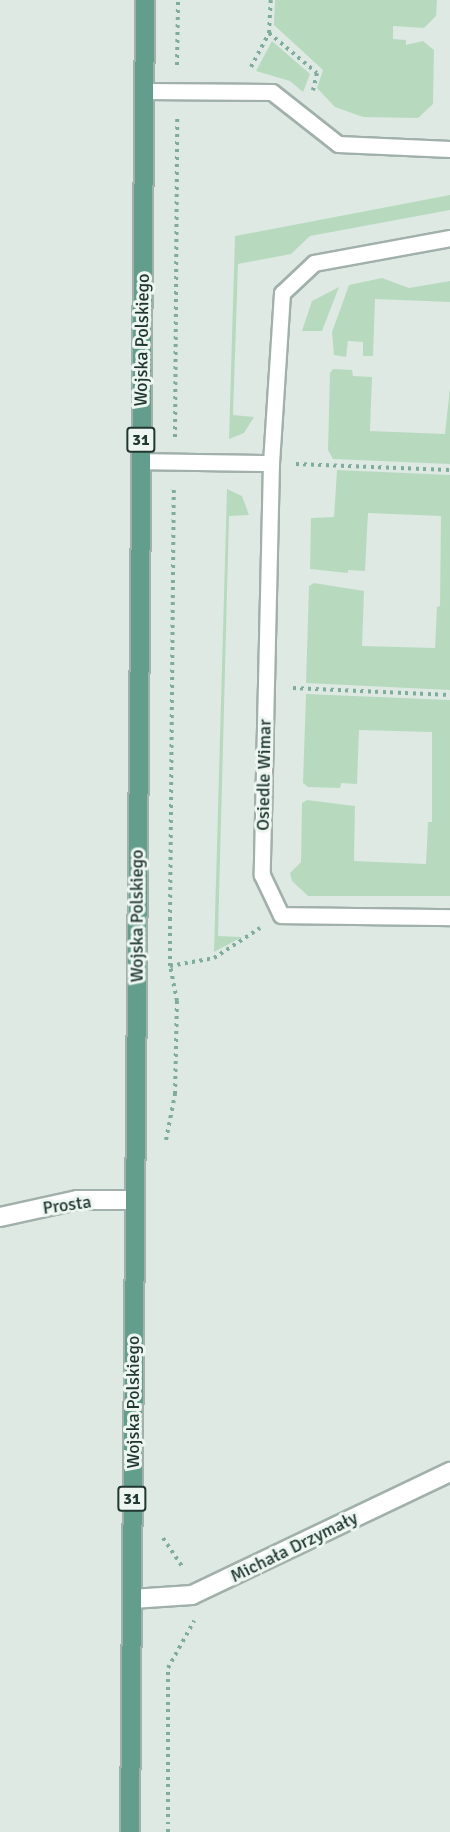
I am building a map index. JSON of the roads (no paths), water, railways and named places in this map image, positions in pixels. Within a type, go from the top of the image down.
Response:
[{"type":"main road","name":"Wojska Polskiego","points":[[129,1832],[145,0]]},
{"type":"street","name":"Prosta","points":[[0,1217],[77,1200],[135,1200]]},
{"type":"street","name":"Michała Drzymały","points":[[132,1599],[192,1595],[450,1472]]},
{"type":"lane","points":[[145,91],[272,92],[338,144],[450,148]]},
{"type":"lane","name":"Osiedle Wimar","points":[[450,238],[314,263],[282,293],[271,463],[262,875],[281,915],[450,917]]},
{"type":"lane","points":[[140,461],[271,463]]}]
